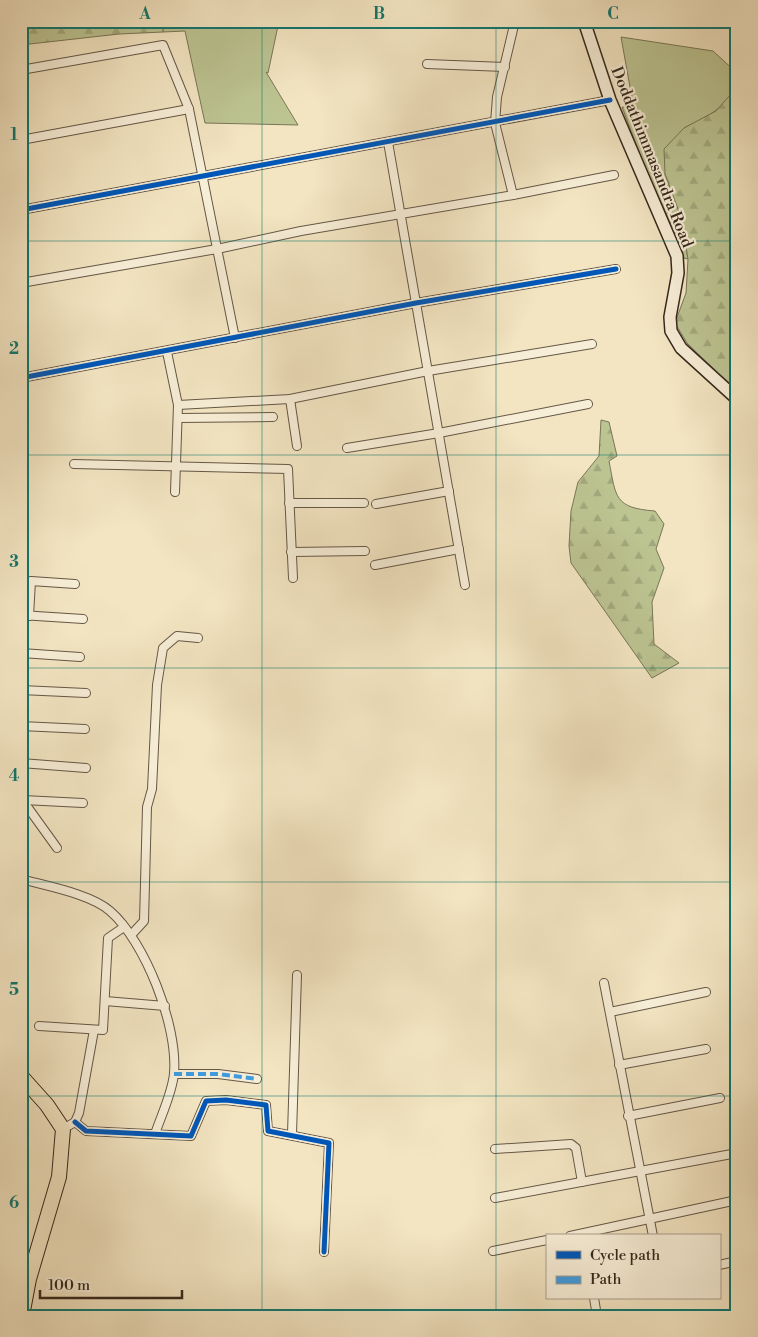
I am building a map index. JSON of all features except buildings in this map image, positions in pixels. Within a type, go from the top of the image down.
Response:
[{"type":"highway","points":[[21,1076],[47,1105],[69,1125],[60,1177],[29,1279],[22,1316]]},
{"type":"street","points":[[497,21],[514,22],[497,97],[495,123],[513,195]]},
{"type":"street","name":"Doddathimmasandra Road","points":[[584,21],[610,100],[676,256],[678,273],[670,317],[671,331],[681,348],[737,399]]},
{"type":"street","points":[[21,70],[163,46],[189,109],[235,338]]},
{"type":"street","points":[[427,64],[505,67]]},
{"type":"street","points":[[21,210],[610,100]]},
{"type":"street","points":[[21,140],[189,109]]},
{"type":"street","points":[[388,142],[465,585]]},
{"type":"street","points":[[21,283],[217,250],[301,232],[513,195],[614,175]]},
{"type":"street","points":[[21,378],[167,352],[416,303],[616,269]]},
{"type":"street","points":[[178,405],[290,399],[428,372],[592,344]]},
{"type":"street","points":[[167,352],[178,405],[175,492]]},
{"type":"street","points":[[290,399],[297,446]]},
{"type":"street","points":[[347,448],[439,433],[588,404]]},
{"type":"street","points":[[178,418],[273,417]]},
{"type":"street","points":[[74,464],[288,469],[293,578]]},
{"type":"street","points":[[376,504],[449,492]]},
{"type":"street","points":[[289,503],[364,503]]},
{"type":"street","points":[[375,565],[459,549]]},
{"type":"street","points":[[292,552],[366,551]]},
{"type":"street","points":[[75,584],[32,581],[25,616],[83,619]]},
{"type":"street","points":[[132,934],[144,921],[147,807],[152,789],[157,685],[164,648],[178,636],[198,638]]},
{"type":"street","points":[[21,653],[80,657]]},
{"type":"street","points":[[21,690],[86,693]]},
{"type":"street","points":[[21,726],[84,729]]},
{"type":"street","points":[[21,763],[86,768]]},
{"type":"street","points":[[22,799],[83,803]]},
{"type":"street","points":[[22,799],[57,848]]},
{"type":"street","points":[[21,879],[92,900],[110,910],[132,934],[164,1006],[174,1052],[174,1074],[155,1134]]},
{"type":"street","points":[[39,1026],[102,1030],[108,938],[124,927]]},
{"type":"street","points":[[292,1134],[297,975]]},
{"type":"street","points":[[604,983],[652,1234]]},
{"type":"street","points":[[610,1012],[706,992]]},
{"type":"street","points":[[105,1001],[164,1006]]},
{"type":"street","points":[[94,1030],[79,1113],[69,1125],[86,1131],[191,1136],[206,1101],[226,1100],[266,1105],[268,1130],[329,1143],[324,1252]]},
{"type":"street","points":[[619,1066],[706,1049]]},
{"type":"street","points":[[174,1074],[218,1074],[257,1079]]},
{"type":"street","points":[[628,1116],[720,1098]]},
{"type":"street","points":[[495,1149],[571,1144],[576,1148],[582,1182]]},
{"type":"street","points":[[495,1198],[640,1172],[737,1152]]},
{"type":"street","points":[[580,1234],[737,1200]]},
{"type":"street","points":[[493,1251],[546,1240]]},
{"type":"street","points":[[720,1265],[737,1261]]},
{"type":"street","points":[[594,1300],[598,1316]]},
{"type":"green space","points":[[21,21],[163,21],[163,32],[119,34],[21,45]]},
{"type":"green space","points":[[163,21],[279,21],[268,73],[266,72],[298,125],[205,123],[185,31],[163,32]]},
{"type":"green space","points":[[621,37],[713,51],[737,73],[736,84],[727,101],[720,108],[684,128],[665,174],[681,217],[688,259],[684,258],[669,219],[648,176],[622,107],[634,109]]},
{"type":"green space","points":[[737,87],[737,392],[687,343],[675,323],[686,293],[688,259],[681,217],[665,174],[664,149],[684,128],[716,111]]},
{"type":"green space","points":[[601,420],[609,422],[617,456],[609,461],[613,484],[619,498],[632,507],[655,511],[664,524],[656,549],[664,568],[652,602],[654,644],[679,663],[652,678],[571,563],[569,546],[571,511],[578,482],[599,456]]},
{"type":"marked path","points":[[174,1074],[218,1074],[257,1079]]},
{"type":"cycle path","points":[[21,210],[610,100]]},
{"type":"cycle path","points":[[21,378],[416,303],[616,269]]},
{"type":"cycle path","points":[[75,1122],[86,1131],[191,1136],[206,1101],[226,1100],[266,1105],[268,1131],[329,1143],[324,1252]]}]
